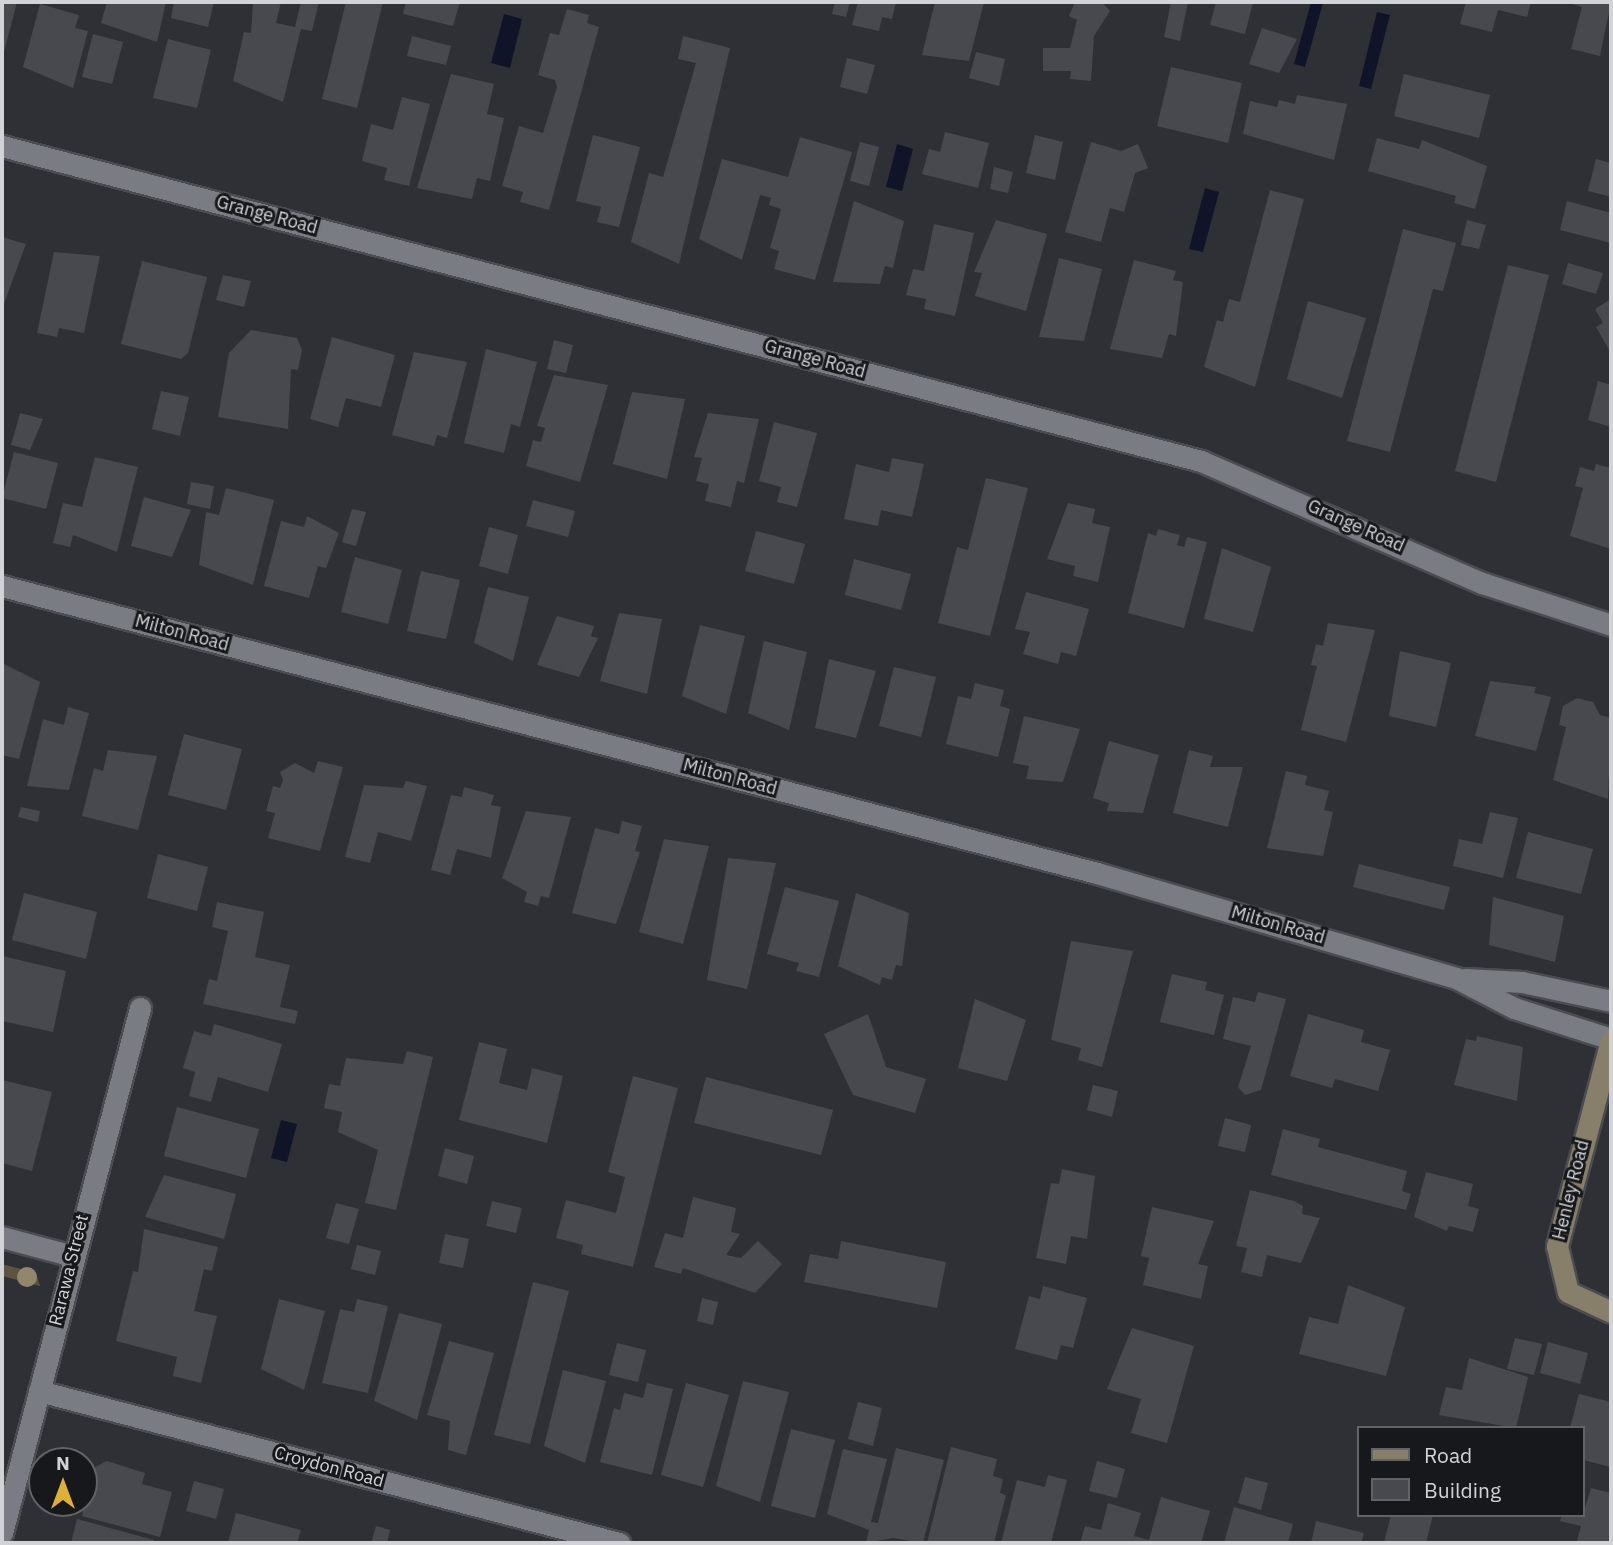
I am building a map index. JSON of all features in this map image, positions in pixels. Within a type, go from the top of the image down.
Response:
[{"type":"street","name":"Grange Road","points":[[2,146],[1202,461],[1482,583],[1611,625]]},
{"type":"street","name":"Milton Road","points":[[2,586],[1097,873],[1456,978],[1514,1008],[1611,1040]]},
{"type":"street","name":"Milton Road","points":[[1456,978],[1522,982],[1611,1001]]},
{"type":"street","name":"Rarawa Street","points":[[2,1533],[140,1008]]},
{"type":"street","name":"Henley Road","points":[[1611,1040],[1557,1247],[1568,1292],[1611,1312]]},
{"type":"street","points":[[2,1237],[73,1256]]},
{"type":"street","name":"Croydon Road","points":[[39,1391],[619,1543]]},
{"type":"shaded area","points":[[2,1264],[36,1273],[40,1286],[2,1276]]},
{"type":"water","points":[[1311,2],[1323,3],[1305,67],[1294,64]]},
{"type":"water","points":[[1377,12],[1390,15],[1371,89],[1359,86]]},
{"type":"water","points":[[504,14],[522,19],[510,68],[491,63]]},
{"type":"water","points":[[897,144],[913,149],[902,191],[886,187]]},
{"type":"water","points":[[1205,188],[1219,192],[1203,252],[1189,249]]},
{"type":"water","points":[[281,1120],[297,1124],[287,1162],[271,1158]]},
{"type":"building","points":[[2,2],[17,2],[3,56],[2,56]]},
{"type":"building","points":[[107,2],[166,2],[157,42],[101,23]]},
{"type":"building","points":[[174,2],[214,2],[208,27],[171,18]]},
{"type":"building","points":[[253,2],[281,2],[276,23],[295,27],[301,2],[319,2],[312,31],[301,29],[283,102],[233,81],[244,32],[251,33]]},
{"type":"building","points":[[346,2],[383,2],[357,108],[322,99]]},
{"type":"building","points":[[406,2],[460,2],[453,26],[403,14]]},
{"type":"building","points":[[835,2],[850,2],[846,17],[832,14]]},
{"type":"building","points":[[858,2],[896,2],[892,19],[882,17],[879,31],[852,25]]},
{"type":"building","points":[[935,2],[984,2],[969,61],[922,55]]},
{"type":"building","points":[[1075,2],[1102,2],[1110,11],[1094,36],[1091,81],[1070,79],[1071,71],[1043,71],[1043,48],[1070,48],[1077,20],[1069,16]]},
{"type":"building","points":[[1171,2],[1188,2],[1180,41],[1164,37]]},
{"type":"building","points":[[1216,2],[1253,2],[1245,34],[1210,25]]},
{"type":"building","points":[[1466,2],[1531,2],[1527,17],[1498,10],[1492,32],[1460,24]]},
{"type":"building","points":[[1567,2],[1611,2],[1600,56],[1571,49],[1582,7]]},
{"type":"building","points":[[40,4],[79,15],[75,28],[88,31],[73,88],[23,67]]},
{"type":"building","points":[[567,9],[589,15],[587,23],[599,27],[549,210],[520,202],[523,192],[502,186],[519,126],[543,133],[557,87],[555,80],[538,75],[550,33],[559,35]]},
{"type":"building","points":[[1262,28],[1297,39],[1279,73],[1249,64]]},
{"type":"building","points":[[93,34],[123,42],[112,84],[82,77]]},
{"type":"building","points":[[412,36],[451,46],[446,65],[407,56]]},
{"type":"building","points":[[683,36],[730,48],[679,264],[631,242],[649,173],[663,177],[696,63],[678,59]]},
{"type":"building","points":[[168,39],[211,50],[197,108],[153,98]]},
{"type":"building","points":[[976,52],[1005,59],[999,86],[969,78]]},
{"type":"building","points":[[847,58],[875,65],[867,94],[840,87]]},
{"type":"building","points":[[1171,67],[1242,83],[1228,143],[1157,126]]},
{"type":"building","points":[[451,74],[494,84],[487,114],[504,118],[490,181],[477,178],[472,199],[417,188]]},
{"type":"building","points":[[1404,74],[1490,95],[1479,138],[1394,116]]},
{"type":"building","points":[[1297,95],[1347,104],[1334,160],[1243,134],[1250,101],[1277,107],[1279,100],[1295,104]]},
{"type":"building","points":[[402,97],[430,104],[409,186],[384,180],[387,168],[362,161],[371,124],[393,130]]},
{"type":"building","points":[[945,132],[989,143],[978,188],[922,174],[929,149],[940,152]]},
{"type":"building","points":[[593,135],[640,147],[619,227],[597,222],[601,207],[576,201]]},
{"type":"building","points":[[1035,135],[1063,142],[1055,180],[1026,173]]},
{"type":"building","points":[[800,137],[852,152],[815,280],[774,269],[779,251],[770,248],[781,209],[769,205],[771,198],[760,195],[742,260],[699,239],[722,159],[788,177]]},
{"type":"building","points":[[1377,138],[1419,149],[1422,140],[1487,166],[1475,209],[1454,203],[1456,196],[1368,171]]},
{"type":"building","points":[[860,142],[879,147],[869,186],[850,181]]},
{"type":"building","points":[[1091,142],[1121,151],[1138,144],[1148,168],[1135,173],[1124,212],[1110,208],[1101,242],[1065,232]]},
{"type":"building","points":[[1596,159],[1611,163],[1611,197],[1588,191]]},
{"type":"building","points":[[994,167],[1013,172],[1008,193],[990,189]]},
{"type":"building","points":[[1270,190],[1304,199],[1255,387],[1204,367],[1217,320],[1223,322],[1229,299],[1240,302]]},
{"type":"building","points":[[854,201],[904,221],[893,268],[885,266],[880,284],[833,282]]},
{"type":"building","points":[[1567,201],[1611,213],[1611,243],[1560,230]]},
{"type":"building","points":[[996,220],[1047,234],[1026,311],[975,296],[982,273],[974,272]]},
{"type":"building","points":[[1467,220],[1486,225],[1479,249],[1461,245]]},
{"type":"building","points":[[934,224],[974,233],[955,316],[924,309],[926,299],[906,295],[913,269],[924,271]]},
{"type":"building","points":[[1403,229],[1456,243],[1443,291],[1433,289],[1390,452],[1347,441]]},
{"type":"building","points":[[2,237],[26,244],[2,309]]},
{"type":"building","points":[[54,252],[100,256],[84,333],[59,328],[57,337],[37,333]]},
{"type":"building","points":[[1059,258],[1102,269],[1084,341],[1039,337]]},
{"type":"building","points":[[1134,260],[1176,271],[1173,280],[1183,282],[1176,336],[1169,334],[1162,358],[1110,349]]},
{"type":"building","points":[[142,261],[207,277],[188,353],[181,359],[121,344]]},
{"type":"building","points":[[1568,263],[1603,273],[1596,294],[1562,284]]},
{"type":"building","points":[[1508,265],[1549,275],[1496,482],[1455,471]]},
{"type":"building","points":[[223,275],[251,281],[244,307],[216,300]]},
{"type":"building","points":[[1611,299],[1611,353],[1596,327],[1603,323],[1595,309]]},
{"type":"building","points":[[1308,301],[1366,318],[1342,398],[1287,379]]},
{"type":"building","points":[[251,330],[297,338],[302,350],[298,370],[291,369],[288,429],[218,417],[229,353]]},
{"type":"building","points":[[332,337],[395,355],[381,407],[346,398],[338,427],[310,419]]},
{"type":"building","points":[[554,340],[573,345],[566,373],[547,369]]},
{"type":"building","points":[[486,349],[537,362],[520,427],[511,424],[504,453],[464,443]]},
{"type":"building","points":[[414,352],[467,362],[447,438],[437,435],[434,446],[392,435]]},
{"type":"building","points":[[554,375],[608,385],[580,482],[526,466],[533,440],[541,442],[545,428],[537,426]]},
{"type":"building","points":[[1598,381],[1611,385],[1611,427],[1588,420]]},
{"type":"building","points":[[161,391],[189,397],[180,436],[152,429]]},
{"type":"building","points":[[632,392],[685,399],[667,479],[613,464]]},
{"type":"building","points":[[20,413],[43,419],[30,450],[11,445]]},
{"type":"building","points":[[708,413],[759,419],[744,483],[737,481],[731,507],[705,501],[709,484],[696,481],[702,458],[694,457]]},
{"type":"building","points":[[774,422],[817,433],[797,507],[777,502],[781,487],[759,481]]},
{"type":"building","points":[[14,452],[58,463],[46,509],[2,498]]},
{"type":"building","points":[[95,457],[138,467],[117,552],[73,535],[70,547],[53,543],[63,503],[82,507]]},
{"type":"building","points":[[892,458],[924,464],[912,517],[881,510],[878,526],[844,519],[856,464],[889,472]]},
{"type":"building","points":[[1596,464],[1611,468],[1611,549],[1570,536],[1583,488],[1575,486],[1580,467],[1594,471]]},
{"type":"building","points":[[986,478],[1028,488],[990,636],[938,623],[957,547],[968,550]]},
{"type":"building","points":[[191,482],[214,486],[210,509],[187,504]]},
{"type":"building","points":[[226,488],[274,500],[253,585],[199,565],[206,512],[219,515]]},
{"type":"building","points":[[144,497],[191,510],[172,557],[131,546]]},
{"type":"building","points":[[533,500],[575,511],[568,537],[526,526]]},
{"type":"building","points":[[1068,503],[1095,509],[1092,523],[1110,527],[1098,582],[1073,576],[1075,566],[1047,559]]},
{"type":"building","points":[[352,509],[366,512],[356,546],[342,542]]},
{"type":"building","points":[[307,516],[339,533],[326,568],[318,566],[309,598],[264,586],[281,521],[304,527]]},
{"type":"building","points":[[489,527],[518,535],[508,574],[479,566]]},
{"type":"building","points":[[1158,529],[1180,535],[1177,545],[1184,547],[1187,537],[1207,542],[1184,628],[1128,613],[1148,533],[1156,536]]},
{"type":"building","points":[[756,531],[805,544],[794,584],[745,571]]},
{"type":"building","points":[[1222,548],[1271,567],[1253,632],[1204,619]]},
{"type":"building","points":[[355,557],[402,570],[388,624],[341,612]]},
{"type":"building","points":[[854,559],[911,574],[901,610],[845,595]]},
{"type":"building","points":[[421,571],[460,580],[446,639],[407,631]]},
{"type":"building","points":[[488,587],[529,597],[513,661],[474,643]]},
{"type":"building","points":[[1026,592],[1089,609],[1076,656],[1061,652],[1058,664],[1023,654],[1030,632],[1015,629]]},
{"type":"building","points":[[619,613],[662,619],[647,694],[600,681]]},
{"type":"building","points":[[557,616],[594,626],[591,636],[598,638],[579,677],[537,665]]},
{"type":"building","points":[[1328,623],[1375,630],[1346,742],[1301,730],[1317,666],[1311,665],[1316,644],[1323,646]]},
{"type":"building","points":[[700,625],[745,636],[726,714],[682,696]]},
{"type":"building","points":[[764,641],[807,652],[789,730],[748,713]]},
{"type":"building","points":[[1400,651],[1451,663],[1436,727],[1389,716]]},
{"type":"building","points":[[829,659],[876,671],[856,738],[815,728]]},
{"type":"building","points":[[2,663],[40,682],[19,759],[2,755]]},
{"type":"building","points":[[894,667],[936,677],[921,737],[879,726]]},
{"type":"building","points":[[1490,681],[1536,687],[1534,693],[1551,697],[1536,751],[1475,736]]},
{"type":"building","points":[[975,683],[1004,690],[1000,706],[1010,709],[998,757],[946,744],[958,696],[971,699]]},
{"type":"building","points":[[1577,698],[1593,702],[1600,715],[1611,718],[1608,799],[1553,780],[1566,727],[1559,725],[1563,706]]},
{"type":"building","points":[[68,707],[89,713],[69,790],[27,786],[43,719],[64,725]]},
{"type":"building","points":[[1024,716],[1080,729],[1063,782],[1026,779],[1029,766],[1013,763]]},
{"type":"building","points":[[184,734],[242,749],[226,810],[168,795]]},
{"type":"building","points":[[1109,741],[1159,755],[1143,813],[1107,811],[1109,803],[1093,798]]},
{"type":"building","points":[[108,750],[157,756],[138,830],[82,816],[94,768],[103,771]]},
{"type":"building","points":[[1189,750],[1213,756],[1210,767],[1243,767],[1228,827],[1173,813]]},
{"type":"building","points":[[318,761],[343,767],[320,851],[268,838],[275,813],[266,811],[273,786],[280,788],[283,780],[280,772],[295,763],[314,773]]},
{"type":"building","points":[[1286,771],[1307,776],[1305,785],[1329,791],[1324,810],[1333,812],[1323,856],[1267,848]]},
{"type":"building","points":[[406,781],[427,786],[411,841],[378,832],[370,863],[345,857],[364,785],[403,788]]},
{"type":"building","points":[[464,787],[494,795],[491,805],[501,807],[491,858],[457,849],[450,875],[431,870],[451,795],[462,797]]},
{"type":"building","points":[[21,807],[40,811],[38,822],[18,817]]},
{"type":"building","points":[[526,811],[571,817],[549,898],[541,896],[538,906],[524,902],[527,892],[502,878]]},
{"type":"building","points":[[1490,812],[1518,818],[1503,878],[1453,866],[1459,839],[1482,844]]},
{"type":"building","points":[[622,821],[642,826],[635,851],[640,852],[616,924],[572,913],[595,828],[619,834]]},
{"type":"building","points":[[1528,832],[1593,849],[1581,894],[1516,878]]},
{"type":"building","points":[[664,839],[709,846],[683,944],[639,932]]},
{"type":"building","points":[[158,854],[208,867],[197,911],[147,898]]},
{"type":"building","points":[[728,858],[776,863],[747,989],[707,980]]},
{"type":"building","points":[[1359,864],[1450,887],[1444,910],[1353,887]]},
{"type":"building","points":[[785,887],[839,901],[819,977],[796,971],[799,963],[767,954]]},
{"type":"building","points":[[24,893],[97,912],[86,959],[12,940]]},
{"type":"building","points":[[856,893],[909,913],[902,966],[896,965],[892,980],[882,977],[880,985],[838,966]]},
{"type":"building","points":[[1493,897],[1564,916],[1555,962],[1489,945]]},
{"type":"building","points":[[217,902],[264,912],[255,957],[290,965],[280,1007],[298,1011],[295,1024],[203,1004],[209,979],[217,981],[228,931],[212,927]]},
{"type":"building","points":[[1071,941],[1133,951],[1102,1067],[1078,1060],[1081,1048],[1051,1040]]},
{"type":"building","points":[[2,956],[66,971],[53,1032],[2,1021]]},
{"type":"building","points":[[1172,974],[1207,982],[1205,990],[1224,995],[1214,1035],[1160,1022]]},
{"type":"building","points":[[1258,992],[1286,999],[1261,1090],[1245,1095],[1238,1087],[1251,1046],[1223,1039],[1233,997],[1255,1002]]},
{"type":"building","points":[[975,999],[1026,1020],[1007,1081],[958,1068]]},
{"type":"building","points":[[868,1014],[886,1067],[926,1079],[915,1113],[853,1095],[824,1034]]},
{"type":"building","points":[[1308,1014],[1364,1030],[1361,1042],[1390,1050],[1378,1091],[1335,1079],[1332,1088],[1290,1076]]},
{"type":"building","points":[[214,1024],[282,1044],[268,1092],[218,1077],[211,1102],[189,1096],[195,1072],[183,1068],[194,1031],[211,1036]]},
{"type":"building","points":[[1477,1036],[1523,1047],[1517,1101],[1454,1085],[1466,1039],[1476,1041]]},
{"type":"building","points":[[479,1042],[507,1049],[499,1083],[527,1090],[532,1068],[563,1076],[547,1143],[459,1120]]},
{"type":"building","points":[[407,1051],[433,1057],[396,1210],[365,1203],[378,1150],[338,1132],[342,1112],[324,1108],[329,1084],[340,1086],[346,1058],[403,1064]]},
{"type":"building","points":[[633,1076],[678,1088],[633,1267],[581,1254],[583,1245],[556,1238],[566,1200],[616,1213],[625,1177],[608,1172]]},
{"type":"building","points":[[706,1077],[833,1110],[821,1155],[694,1123]]},
{"type":"building","points":[[2,1080],[52,1092],[32,1171],[2,1163]]},
{"type":"building","points":[[1093,1085],[1118,1091],[1112,1117],[1087,1110]]},
{"type":"building","points":[[177,1107],[259,1129],[246,1178],[164,1156]]},
{"type":"building","points":[[1225,1118],[1251,1125],[1245,1152],[1218,1146]]},
{"type":"building","points":[[1283,1129],[1320,1139],[1318,1147],[1407,1171],[1402,1191],[1411,1194],[1406,1210],[1271,1175]]},
{"type":"building","points":[[445,1148],[474,1156],[467,1184],[438,1176]]},
{"type":"building","points":[[1062,1169],[1095,1176],[1087,1239],[1071,1236],[1066,1264],[1036,1258],[1051,1183],[1059,1184]]},
{"type":"building","points":[[1426,1172],[1473,1184],[1468,1206],[1479,1209],[1473,1232],[1449,1226],[1447,1231],[1414,1217]]},
{"type":"building","points":[[164,1175],[236,1194],[224,1239],[145,1217]]},
{"type":"building","points":[[1250,1190],[1294,1201],[1303,1206],[1302,1214],[1320,1218],[1301,1263],[1267,1255],[1262,1277],[1241,1272],[1247,1248],[1236,1246]]},
{"type":"building","points":[[693,1197],[736,1208],[731,1232],[740,1234],[726,1255],[741,1258],[758,1241],[782,1264],[755,1293],[683,1268],[681,1274],[654,1267],[665,1233],[683,1238]]},
{"type":"building","points":[[492,1201],[522,1208],[516,1233],[486,1226]]},
{"type":"building","points":[[336,1203],[359,1209],[349,1244],[326,1238]]},
{"type":"building","points":[[1152,1207],[1214,1221],[1198,1264],[1208,1266],[1201,1299],[1143,1285],[1149,1258],[1141,1256]]},
{"type":"building","points":[[144,1229],[218,1247],[212,1271],[204,1269],[194,1311],[217,1316],[201,1383],[173,1376],[177,1357],[116,1341],[133,1271],[138,1272]]},
{"type":"building","points":[[445,1234],[469,1239],[463,1268],[439,1263]]},
{"type":"building","points":[[841,1241],[946,1262],[937,1308],[804,1282],[810,1254],[838,1259]]},
{"type":"building","points":[[357,1245],[381,1251],[375,1275],[351,1269]]},
{"type":"building","points":[[533,1282],[569,1291],[530,1444],[494,1435]]},
{"type":"building","points":[[1348,1285],[1405,1307],[1386,1376],[1299,1354],[1309,1317],[1338,1324]]},
{"type":"building","points":[[1043,1286],[1087,1298],[1073,1348],[1061,1345],[1057,1360],[1015,1349],[1029,1296],[1040,1299]]},
{"type":"building","points":[[702,1298],[718,1302],[713,1325],[697,1321]]},
{"type":"building","points":[[279,1299],[325,1311],[304,1390],[261,1369]]},
{"type":"building","points":[[357,1299],[388,1306],[368,1393],[322,1383],[340,1309],[354,1312]]},
{"type":"building","points":[[399,1313],[442,1324],[417,1420],[374,1401]]},
{"type":"building","points":[[1132,1328],[1194,1346],[1167,1443],[1131,1433],[1141,1399],[1107,1389]]},
{"type":"building","points":[[1515,1338],[1542,1344],[1534,1375],[1507,1369]]},
{"type":"building","points":[[449,1341],[494,1353],[466,1455],[448,1450],[450,1421],[427,1415]]},
{"type":"building","points":[[1548,1342],[1588,1353],[1580,1384],[1540,1373]]},
{"type":"building","points":[[617,1343],[646,1350],[638,1382],[609,1375]]},
{"type":"building","points":[[1469,1358],[1528,1377],[1516,1426],[1439,1415],[1446,1387],[1462,1390]]},
{"type":"building","points":[[563,1370],[606,1381],[585,1463],[544,1446]]},
{"type":"building","points":[[743,1381],[789,1392],[760,1502],[716,1486]]},
{"type":"building","points":[[647,1383],[673,1389],[652,1475],[600,1462],[614,1408],[620,1410],[624,1393],[643,1398]]},
{"type":"building","points":[[686,1383],[729,1395],[703,1487],[661,1475]]},
{"type":"building","points":[[1579,1394],[1611,1402],[1611,1467],[1585,1460],[1585,1426],[1571,1426]]},
{"type":"building","points":[[858,1402],[882,1408],[873,1446],[848,1439]]},
{"type":"building","points":[[791,1429],[835,1440],[815,1518],[771,1506]]},
{"type":"building","points":[[951,1447],[997,1459],[993,1476],[1003,1479],[1000,1493],[1006,1495],[994,1543],[927,1543]]},
{"type":"building","points":[[896,1448],[944,1460],[923,1543],[893,1538],[866,1543],[869,1530],[827,1514],[843,1449],[887,1459],[871,1522],[878,1523]]},
{"type":"building","points":[[107,1461],[145,1473],[142,1484],[172,1492],[160,1537],[86,1517],[98,1517],[98,1466]]},
{"type":"building","points":[[1097,1461],[1125,1469],[1117,1498],[1089,1491]]},
{"type":"building","points":[[1048,1475],[1067,1480],[1051,1543],[1001,1543],[1017,1480],[1045,1487]]},
{"type":"building","points":[[1245,1477],[1268,1483],[1261,1510],[1238,1503]]},
{"type":"building","points":[[194,1481],[224,1489],[216,1519],[186,1511]]},
{"type":"building","points":[[1591,1488],[1611,1493],[1611,1543],[1577,1541],[1581,1526],[1560,1521],[1561,1517],[1585,1517]]},
{"type":"building","points":[[1161,1497],[1210,1511],[1201,1543],[1080,1543],[1085,1526],[1101,1530],[1108,1503],[1141,1513],[1134,1536],[1149,1540]]},
{"type":"building","points":[[1234,1507],[1293,1524],[1288,1543],[1224,1543]]},
{"type":"building","points":[[236,1513],[301,1530],[297,1543],[228,1543]]},
{"type":"building","points":[[1390,1517],[1432,1517],[1426,1543],[1384,1543]]},
{"type":"building","points":[[77,1519],[154,1540],[153,1543],[71,1543]]},
{"type":"building","points":[[1316,1521],[1364,1533],[1361,1543],[1311,1543]]},
{"type":"building","points":[[376,1526],[390,1530],[387,1543],[371,1543]]}]
